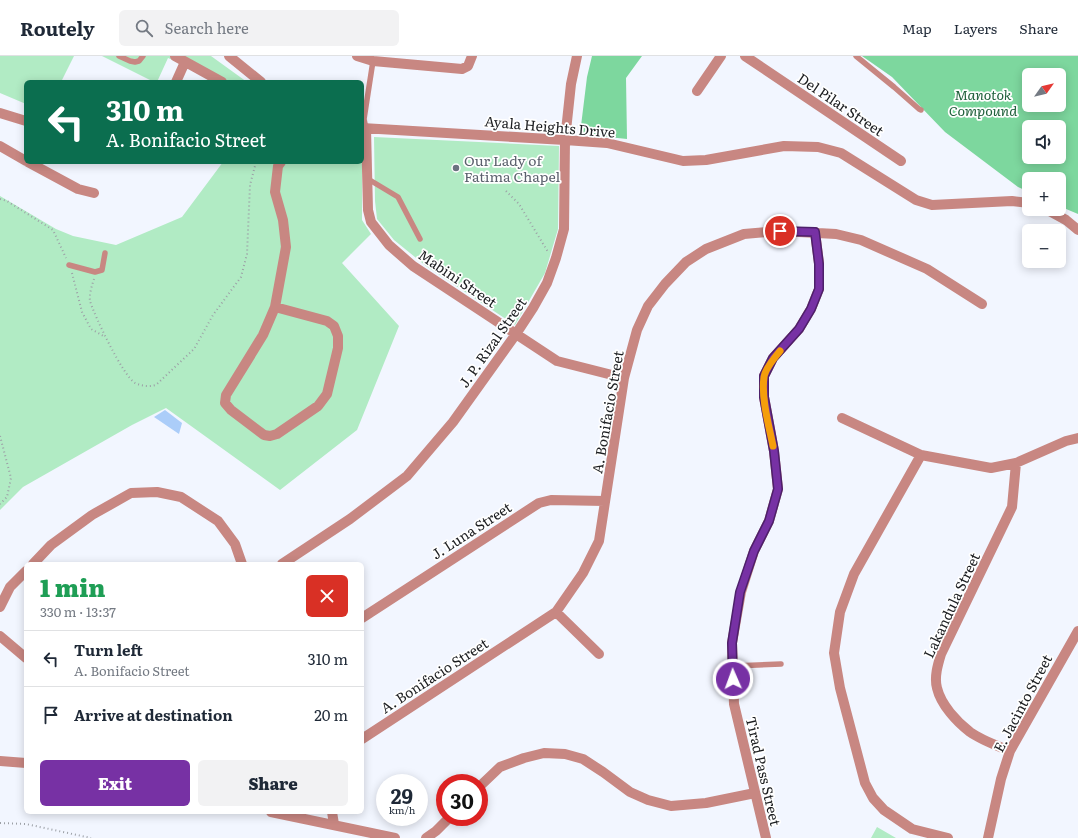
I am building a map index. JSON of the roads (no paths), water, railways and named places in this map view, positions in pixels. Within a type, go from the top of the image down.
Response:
[{"type":"street","points":[[175,56],[218,80]]},
{"type":"street","points":[[229,56],[259,80]]},
{"type":"street","points":[[356,56],[462,69],[468,66],[472,56]]},
{"type":"street","name":"J. P. Rizal Street","points":[[285,562],[350,519],[407,476],[453,422],[533,308],[546,284],[564,229],[565,140],[571,84],[577,56]]},
{"type":"street","points":[[697,91],[721,56]]},
{"type":"street","name":"Del Pilar Street","points":[[745,56],[901,161]]},
{"type":"street","points":[[177,80],[185,62]]},
{"type":"street","points":[[0,113],[24,120]]},
{"type":"street","name":"Ayala Heights Drive","points":[[364,128],[607,143],[683,161],[706,160],[784,146],[818,147],[841,153],[916,200],[932,205],[1012,201],[1022,202]]},
{"type":"street","name":"Mabini Street","points":[[364,128],[368,179],[368,210],[371,222],[389,245],[413,266],[557,361],[624,378]]},
{"type":"street","points":[[0,146],[24,160]]},
{"type":"street","points":[[31,164],[78,189],[94,193]]},
{"type":"street","points":[[275,307],[328,320],[334,326],[338,336],[338,348],[327,394],[318,406],[277,434],[270,436],[264,435],[231,410],[226,403],[226,395],[263,335],[275,307],[286,248],[283,220],[276,192],[278,166],[280,164]]},
{"type":"street","points":[[1059,216],[1078,230]]},
{"type":"street","name":"A. Bonifacio Street","points":[[364,738],[556,612],[583,573],[599,541],[624,378],[637,330],[648,306],[665,284],[686,262],[706,249],[744,234],[780,231],[836,234],[861,240],[927,269],[982,304]]},
{"type":"street","name":"Tirad Pass Street","points":[[766,838],[734,704],[732,643],[740,592],[754,551],[769,521],[778,489],[774,451],[764,397],[764,376],[773,358],[799,329],[811,309],[819,289],[819,264],[815,232]]},
{"type":"street","points":[[842,418],[920,455],[991,468],[1016,464],[1066,441],[1078,438]]},
{"type":"street","points":[[920,455],[854,574],[840,612],[834,653],[840,688],[865,783],[873,798],[884,810],[912,829],[948,838]]},
{"type":"street","name":"Lakandula Street","points":[[1010,751],[971,733],[957,720],[945,705],[936,688],[937,669],[941,654],[1012,507],[1016,464]]},
{"type":"street","points":[[35,562],[51,546],[92,514],[131,493],[157,492],[182,497],[218,521],[235,544],[241,562]]},
{"type":"street","name":"J. Luna Street","points":[[364,617],[539,503],[551,500],[605,501]]},
{"type":"street","points":[[0,606],[10,587],[24,573]]},
{"type":"street","points":[[556,612],[599,654]]},
{"type":"street","name":"E. Jacinto Street","points":[[988,838],[1001,779],[1010,751],[1078,631]]},
{"type":"street","points":[[0,636],[24,656]]},
{"type":"street","points":[[488,779],[500,768],[524,758],[544,753],[565,754],[582,759],[630,792],[648,800],[671,806],[706,803],[755,793]]},
{"type":"street","points":[[0,761],[24,763]]},
{"type":"street","points":[[295,814],[307,815],[334,824],[395,838]]},
{"type":"street","points":[[332,814],[334,824]]},
{"type":"street","points":[[426,838],[441,826]]},
{"type":"lane","points":[[119,56],[135,62],[140,61],[143,56]]},
{"type":"lane","points":[[856,56],[921,110]]},
{"type":"lane","points":[[364,128],[364,118],[374,58]]},
{"type":"lane","points":[[368,179],[398,198],[420,239]]},
{"type":"lane","points":[[69,265],[95,272],[102,270],[105,253]]},
{"type":"lane","points":[[733,666],[781,664]]},
{"type":"water","points":[[165,410],[182,423],[179,434],[154,417]]},
{"type":"place","name":"Our Lady of Fatima Chapel","points":[[456,168]]},
{"type":"park label","name":"Manotok Compound","points":[[983,102]]}]
